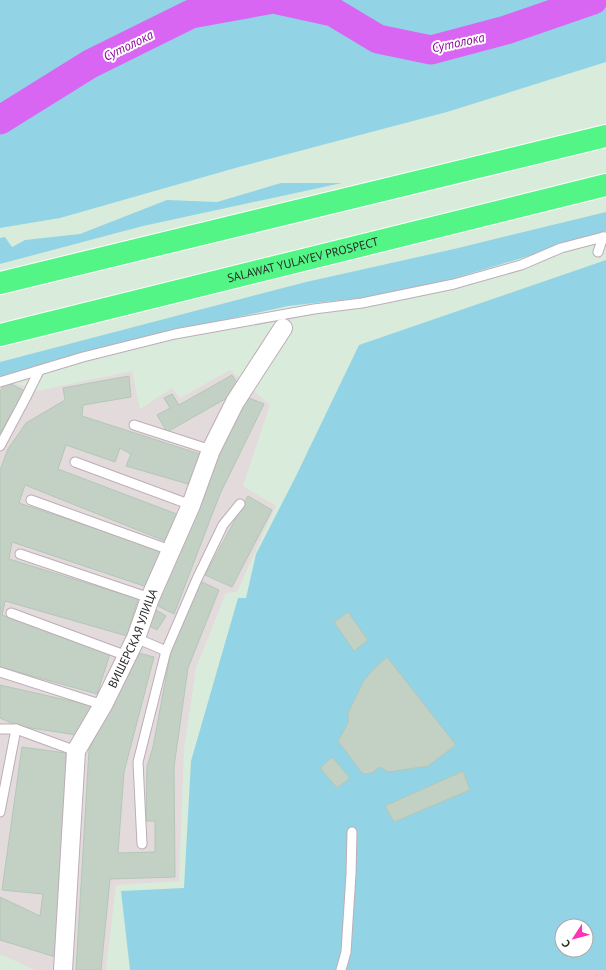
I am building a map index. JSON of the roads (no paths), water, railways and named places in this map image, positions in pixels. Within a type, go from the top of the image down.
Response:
[{"type":"main road","points":[[0,283],[606,136]]},
{"type":"main road","name":"SALAWAT YULAYEV PROSPECT","points":[[0,335],[606,185]]},
{"type":"street","name":"ВИШЕРСКАЯ УЛИЦА","points":[[63,970],[76,751],[103,705],[136,638],[150,598],[191,505],[210,450],[235,402],[283,328]]},
{"type":"lane","points":[[598,252],[605,237]]},
{"type":"lane","points":[[0,382],[83,357],[175,334],[314,309],[362,303],[454,284],[521,264],[561,248],[605,237]]},
{"type":"lane","points":[[0,446],[38,371]]},
{"type":"lane","points":[[134,425],[210,450]]},
{"type":"lane","points":[[76,462],[191,505]]},
{"type":"lane","points":[[31,500],[170,550]]},
{"type":"lane","points":[[142,844],[138,762],[166,651],[197,579],[220,532],[240,504]]},
{"type":"lane","points":[[20,554],[150,598]]},
{"type":"lane","points":[[12,613],[127,656]]},
{"type":"lane","points":[[136,638],[166,651]]},
{"type":"lane","points":[[0,672],[103,705]]},
{"type":"lane","points":[[0,729],[16,729],[76,751]]},
{"type":"lane","points":[[0,812],[16,729]]},
{"type":"lane","points":[[341,970],[346,952],[352,832]]},
{"type":"waterway","name":"Сутолока","points":[[0,120],[90,64],[191,14],[268,0]]},
{"type":"waterway","name":"Сутолока","points":[[278,0],[333,12],[378,39],[431,50],[506,30],[593,0]]}]
